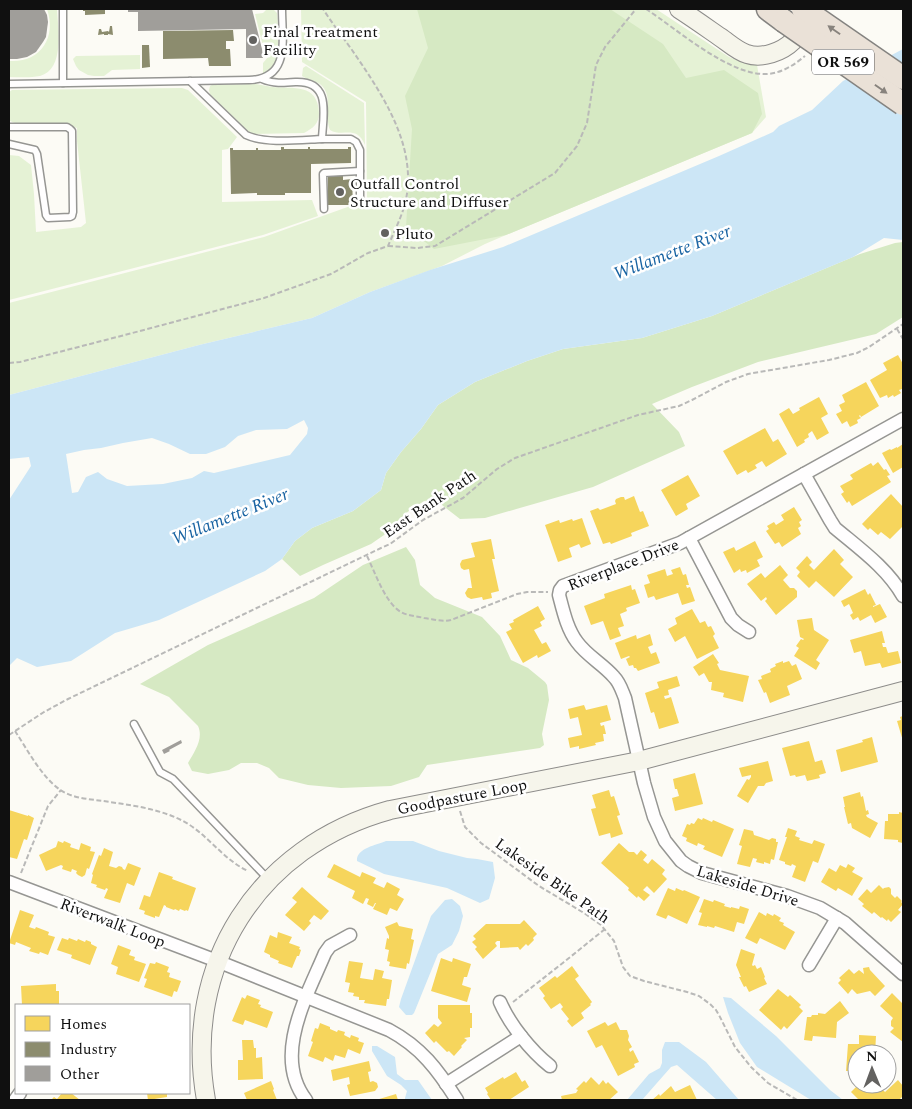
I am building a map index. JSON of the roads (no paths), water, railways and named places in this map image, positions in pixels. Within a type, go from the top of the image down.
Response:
[{"type":"highway","name":"OR 569","points":[[803,9],[903,78]]},
{"type":"highway","name":"OR 569","points":[[776,15],[903,104]]},
{"type":"street","points":[[679,9],[736,48],[747,54],[755,55],[766,55],[785,48],[794,40],[812,9]]},
{"type":"street","name":"Riverplace Drive","points":[[639,761],[625,698],[620,685],[575,640],[559,592],[563,586],[689,538],[903,420]]},
{"type":"street","points":[[804,474],[835,528],[877,563],[903,596]]},
{"type":"street","points":[[689,538],[731,618],[749,632]]},
{"type":"street","name":"Goodpasture Loop","points":[[206,1100],[202,1060],[203,1022],[217,962],[264,874],[284,866],[310,845],[359,820],[390,810],[639,761],[903,691]]},
{"type":"street","name":"Lakeside Drive","points":[[639,761],[657,825],[665,841],[681,861],[702,873],[820,908],[852,929],[903,974]]},
{"type":"street","name":"Riverwalk Loop","points":[[13,883],[306,996],[405,1038],[430,1062],[457,1100]]},
{"type":"street","points":[[809,966],[837,918]]},
{"type":"street","points":[[306,1100],[295,1080],[292,1067],[291,1052],[294,1031],[306,996],[327,950],[350,935]]},
{"type":"street","points":[[502,1006],[521,1036],[550,1066]]},
{"type":"street","points":[[446,1084],[521,1036]]},
{"type":"lane","points":[[63,9],[63,83]]},
{"type":"lane","points":[[262,79],[273,72],[281,60],[282,9]]},
{"type":"lane","points":[[9,84],[262,79],[273,83],[302,82],[315,86],[323,100],[322,139]]},
{"type":"lane","points":[[190,81],[246,135],[252,138],[266,140],[355,140],[360,150],[360,197]]},
{"type":"lane","points":[[9,128],[70,128],[72,131],[74,212],[70,218],[48,218],[35,150],[9,144]]},
{"type":"lane","points":[[324,209],[323,174],[360,172]]},
{"type":"lane","points":[[134,724],[160,772],[173,780],[264,874]]},
{"type":"water","name":"Willamette River","points":[[903,49],[903,240],[884,238],[853,257],[712,316],[642,338],[563,349],[475,382],[438,405],[386,473],[381,490],[353,511],[312,528],[295,541],[282,559],[265,571],[159,620],[115,633],[71,661],[37,667],[17,658],[9,666],[9,500],[31,466],[29,457],[9,459],[9,395],[199,345],[312,318],[370,292],[430,270],[503,247],[773,132],[779,126],[812,110],[843,81]],"holes":[[[304,420],[308,428],[307,434],[290,455],[214,473],[204,471],[192,478],[163,484],[127,486],[107,479],[98,472],[86,477],[78,492],[72,493],[66,454],[152,438],[190,454],[206,454],[225,447],[238,436],[256,430],[287,429]]]},
{"type":"water","points":[[386,841],[413,841],[439,851],[493,862],[495,878],[489,899],[480,903],[447,888],[384,874],[357,861],[363,850]]},
{"type":"water","points":[[452,899],[460,906],[463,916],[459,931],[452,945],[438,954],[414,1013],[406,1015],[399,1007],[401,999],[431,916],[445,900]]},
{"type":"water","points":[[723,997],[731,998],[776,1036],[830,1090],[843,1100],[811,1100],[757,1067],[740,1043]]},
{"type":"water","points":[[665,1042],[679,1042],[706,1062],[739,1100],[717,1100],[677,1065],[671,1067],[642,1100],[627,1100],[649,1074],[660,1068]]},
{"type":"water","points":[[372,1046],[377,1046],[395,1057],[397,1074],[405,1080],[418,1080],[432,1100],[405,1100],[407,1091],[387,1076],[372,1051]]},
{"type":"place","name":"Final Treatment Facility","points":[[253,40]]},
{"type":"place","name":"Outfall Control Structure and Diffuser","points":[[340,192]]},
{"type":"place","name":"Pluto","points":[[385,233]]}]
